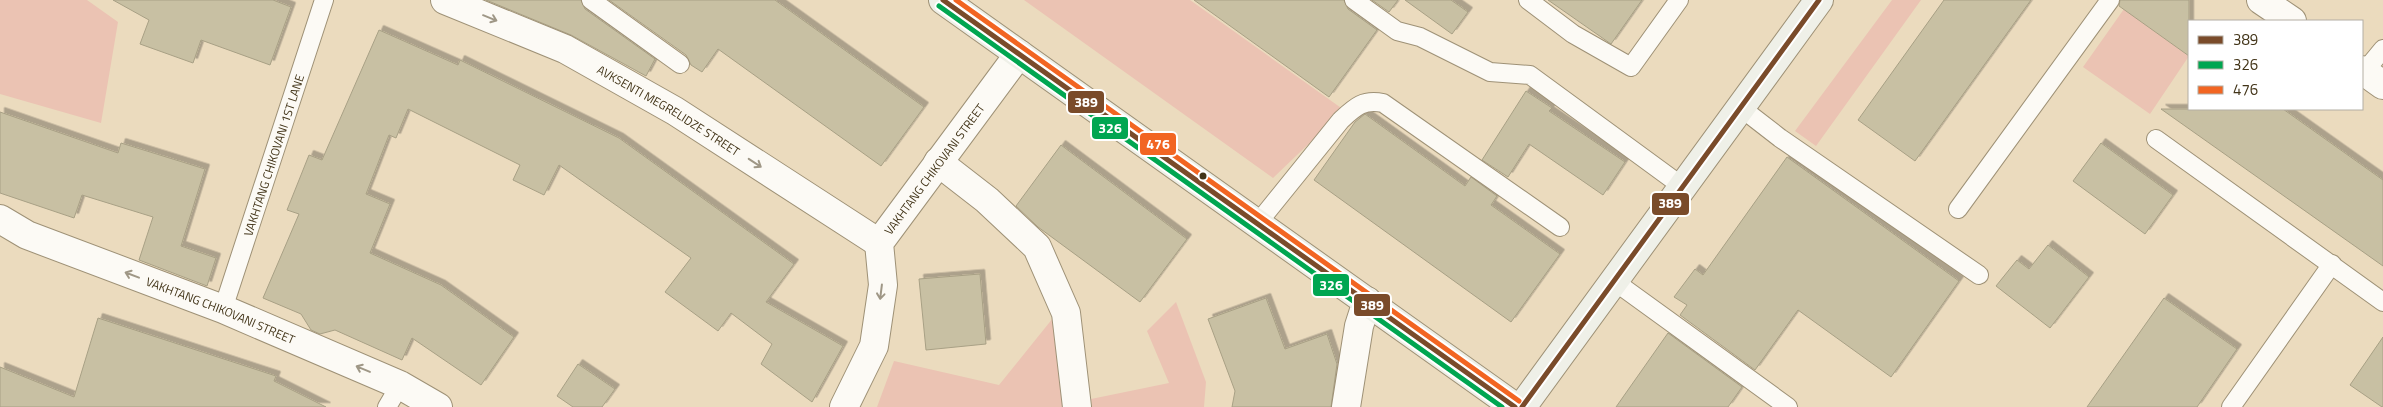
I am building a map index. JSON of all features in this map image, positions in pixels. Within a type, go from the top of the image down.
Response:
[{"type":"main road","points":[[943,0],[1515,407]]},
{"type":"main road","points":[[1522,407],[1819,0]]},
{"type":"street","name":"AVKSENTI MEGRELIDZE STREET","points":[[445,0],[566,49],[675,111],[879,243]]},
{"type":"street","points":[[2262,0],[2291,20]]},
{"type":"street","name":"VAKHTANG CHIKOVANI STREET","points":[[844,407],[874,346],[883,285],[879,243],[1018,54]]},
{"type":"street","points":[[938,162],[986,200],[1037,247],[1066,312],[1077,407]]},
{"type":"street","name":"VAKHTANG CHIKOVANI STREET","points":[[0,219],[26,235],[223,309],[394,396],[438,407]]},
{"type":"street","points":[[1346,407],[1359,326],[1367,301]]},
{"type":"lane","name":"VAKHTANG CHIKOVANI 1ST LANE","points":[[223,309],[324,0]]},
{"type":"lane","points":[[591,0],[680,64]]},
{"type":"lane","points":[[1354,0],[1397,31],[1420,37],[1490,72],[1530,75],[1683,187]]},
{"type":"lane","points":[[1528,0],[1573,34],[1631,67],[1679,0]]},
{"type":"lane","points":[[1958,209],[2110,0]]},
{"type":"lane","points":[[2370,76],[2383,49]]},
{"type":"lane","points":[[1257,224],[1341,120],[1353,109],[1370,100],[1383,103],[1560,228]]},
{"type":"lane","points":[[1740,107],[1780,138],[1979,275]]},
{"type":"lane","points":[[2156,139],[2383,302]]},
{"type":"lane","points":[[2231,407],[2332,264]]},
{"type":"lane","points":[[1614,281],[1788,407]]},
{"type":"shaded area","points":[[0,0],[87,0],[118,22],[101,123],[0,94]]},
{"type":"shaded area","points":[[1024,0],[1190,0],[1344,110],[1273,178]]},
{"type":"shaded area","points":[[1892,0],[1921,0],[1816,146],[1795,131]]},
{"type":"shaded area","points":[[2124,9],[2188,55],[2150,114],[2083,67]]},
{"type":"shaded area","points":[[1176,302],[1206,382],[1204,407],[1092,407],[1091,399],[1169,383],[1147,331]]},
{"type":"shaded area","points":[[1053,318],[1063,363],[1069,407],[877,407],[894,361],[999,385]]},
{"type":"building","points":[[113,0],[273,0],[291,7],[270,65],[201,40],[193,63],[140,44],[149,20]]},
{"type":"building","points":[[486,0],[581,0],[585,9],[655,59],[646,76],[571,35]]},
{"type":"building","points":[[609,0],[775,0],[924,107],[881,166],[718,49],[702,72],[691,65],[686,55]]},
{"type":"building","points":[[1194,0],[1344,0],[1348,9],[1377,30],[1329,97]]},
{"type":"building","points":[[1372,0],[1398,0],[1389,12]]},
{"type":"building","points":[[1405,0],[1451,0],[1468,12],[1452,34]]},
{"type":"building","points":[[1548,0],[1642,0],[1611,44]]},
{"type":"building","points":[[1944,0],[2031,0],[1915,161],[1858,120]]},
{"type":"building","points":[[2120,0],[2189,0],[2188,55],[2119,6]]},
{"type":"building","points":[[379,30],[458,65],[460,60],[619,138],[794,264],[766,302],[843,346],[812,402],[761,364],[772,344],[731,313],[718,331],[665,292],[691,258],[559,165],[544,195],[513,180],[520,165],[408,109],[396,138],[389,135],[366,194],[390,204],[370,253],[441,285],[514,337],[481,385],[412,338],[402,360],[335,330],[320,334],[311,330],[301,314],[263,298],[299,214],[287,210],[309,155],[322,160]]},
{"type":"building","points":[[1526,91],[1552,108],[1549,111],[1625,162],[1603,195],[1529,144],[1508,177],[1482,160]]},
{"type":"building","points":[[2161,109],[2284,110],[2383,180],[2383,266]]},
{"type":"building","points":[[0,112],[118,153],[121,143],[205,169],[181,246],[216,258],[207,286],[139,260],[153,217],[82,195],[74,218],[0,193]]},
{"type":"building","points":[[1365,114],[1465,186],[1471,177],[1497,196],[1491,205],[1560,254],[1511,322],[1314,180],[1355,122]]},
{"type":"building","points":[[2101,143],[2173,195],[2145,234],[2073,181]]},
{"type":"building","points":[[1061,145],[1187,239],[1140,302],[1038,227],[1016,206]]},
{"type":"building","points":[[1787,157],[1959,281],[1891,377],[1798,310],[1755,370],[1680,315],[1687,305],[1674,297],[1695,269],[1703,275]]},
{"type":"building","points":[[2048,245],[2089,277],[2050,328],[1996,286],[2017,260],[2029,269]]},
{"type":"building","points":[[980,274],[986,344],[926,350],[919,279]]},
{"type":"building","points":[[1266,298],[1285,349],[1327,334],[1337,364],[1331,407],[1232,407],[1235,391],[1208,319]]},
{"type":"building","points":[[2164,298],[2237,349],[2197,407],[2087,407]]},
{"type":"building","points":[[98,318],[276,376],[274,381],[326,407],[0,407],[0,367],[74,397]]},
{"type":"building","points":[[1668,333],[1742,387],[1728,407],[1616,407]]},
{"type":"building","points":[[2383,337],[2383,407],[2382,407],[2350,385]]},
{"type":"building","points":[[578,364],[615,389],[602,407],[573,407],[557,396]]},
{"type":"transit line","name":"389","points":[[943,0],[1515,407]]},
{"type":"transit line","name":"476","points":[[956,0],[1519,401]]},
{"type":"transit line","name":"389","points":[[1522,407],[1819,0]]},
{"type":"transit line","name":"326","points":[[939,6],[1502,407]]}]
